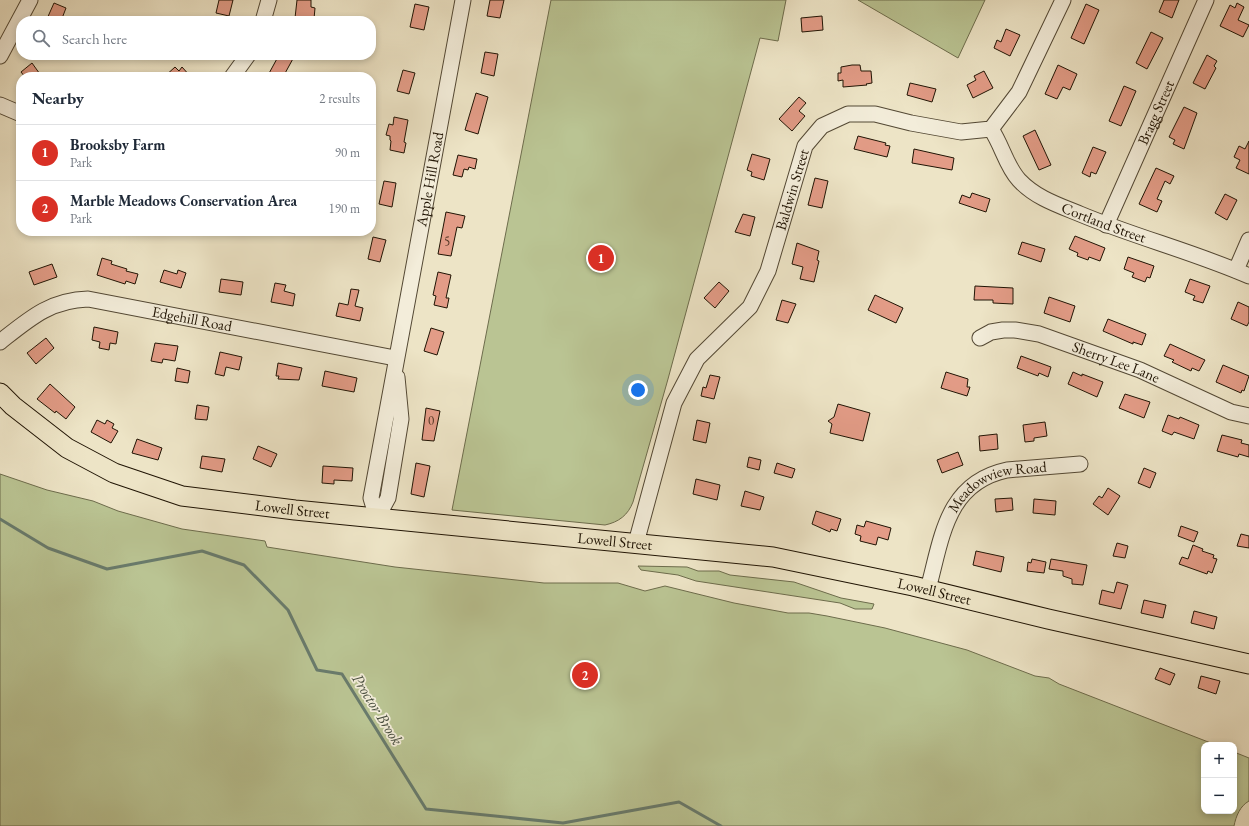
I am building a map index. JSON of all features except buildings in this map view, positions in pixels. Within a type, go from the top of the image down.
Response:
[{"type":"main road","name":"Lowell Street","points":[[0,393],[13,406],[67,448],[114,473],[182,496],[377,518],[773,557],[928,589],[1048,619],[1249,664]]},
{"type":"street","points":[[21,16],[30,0]]},
{"type":"street","points":[[264,16],[269,0]]},
{"type":"street","name":"Apple Hill Road","points":[[377,518],[388,498],[402,419],[395,358],[463,0]]},
{"type":"street","points":[[991,129],[1019,92],[1063,0]]},
{"type":"street","name":"Bragg Street","points":[[1106,225],[1206,0]]},
{"type":"street","points":[[0,56],[16,26]]},
{"type":"street","points":[[236,72],[244,60]]},
{"type":"street","points":[[0,105],[16,112]]},
{"type":"street","name":"Baldwin Street","points":[[636,543],[674,403],[697,359],[720,339],[750,307],[768,271],[805,146],[822,126],[848,114],[875,114],[911,123],[961,132],[991,129]]},
{"type":"street","name":"Cortland Street","points":[[991,129],[1000,142],[1007,162],[1019,180],[1040,197],[1106,225],[1242,273]]},
{"type":"street","points":[[1242,273],[1249,240]]},
{"type":"street","name":"Edgehill Road","points":[[0,342],[44,309],[73,300],[88,299],[395,358]]},
{"type":"street","name":"Sherry Lee Lane","points":[[980,338],[991,332],[1003,330],[1015,330],[1039,334],[1140,370],[1230,412],[1249,416]]},
{"type":"street","name":"Meadowview Road","points":[[928,589],[949,514],[961,496],[975,483],[993,474],[1007,470],[1080,464]]},
{"type":"green space","points":[[551,0],[786,0],[778,41],[760,38],[668,379],[633,502],[626,514],[619,520],[605,525],[452,510]]},
{"type":"green space","points":[[858,0],[985,0],[958,58]]},
{"type":"green space","points":[[0,474],[47,490],[93,501],[118,511],[182,529],[265,541],[267,547],[395,567],[544,583],[618,583],[645,591],[665,586],[734,603],[788,613],[809,613],[885,628],[967,650],[1035,676],[1049,678],[1059,684],[1208,742],[1201,742],[1201,814],[1237,814],[1237,753],[1249,758],[1249,801],[1239,812],[1234,826],[0,826]]},
{"type":"green space","points":[[638,566],[687,567],[698,571],[719,571],[730,575],[794,582],[841,598],[874,604],[872,609],[855,609],[840,603],[696,581],[678,575],[641,570]]},
{"type":"waterway","name":"Proctor Brook","points":[[0,519],[48,548],[107,569],[202,551],[244,565],[288,610],[317,670],[342,674],[426,809],[563,823],[679,802],[721,826]]},
{"type":"place","name":"Brooksby Farm","points":[[601,258]]},
{"type":"place","name":"Marble Meadows Conservation Area","points":[[585,675]]}]
